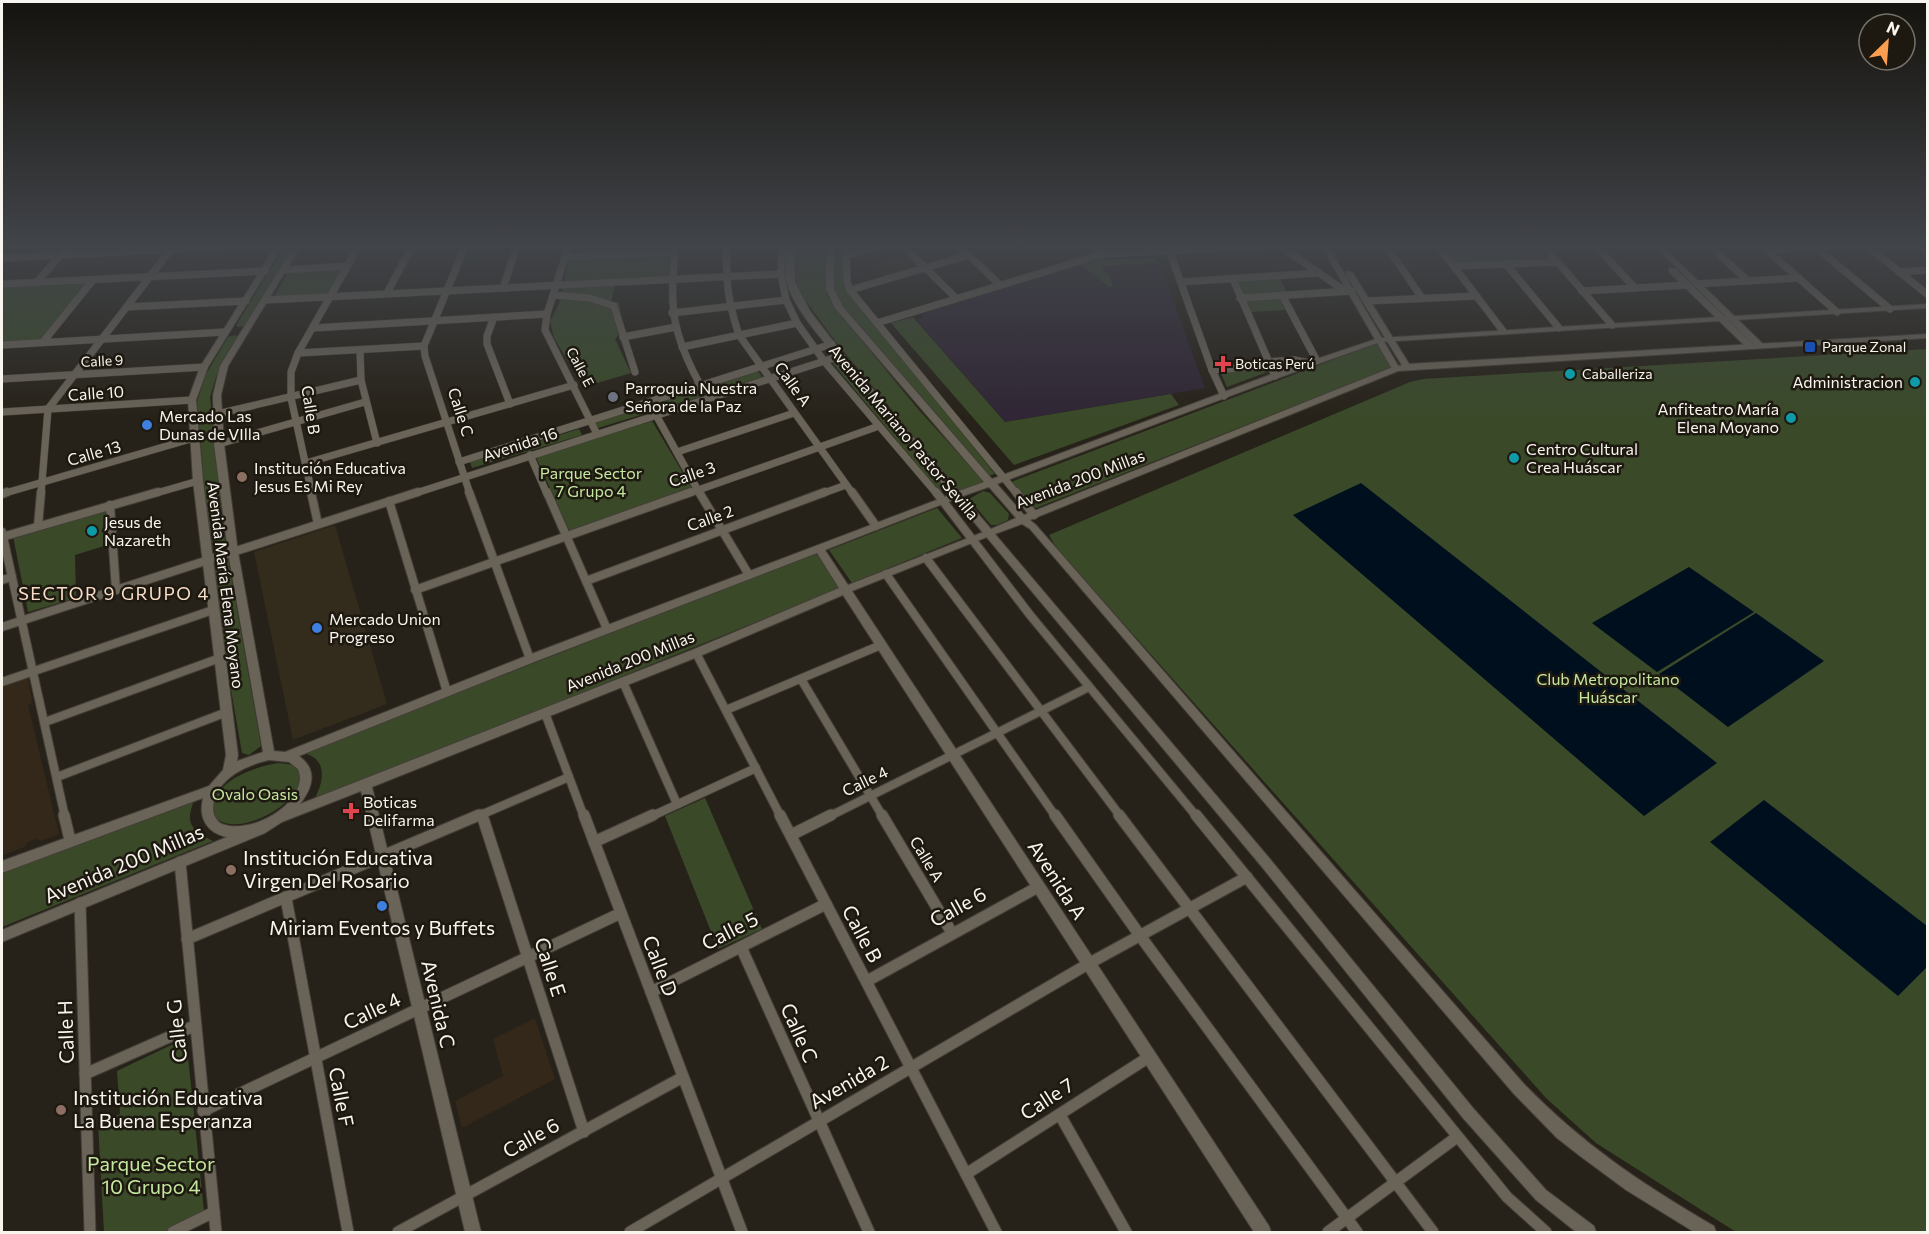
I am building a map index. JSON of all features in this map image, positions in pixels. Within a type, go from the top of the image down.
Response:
[{"type":"street","points":[[43,342],[76,302]]},
{"type":"street","points":[[38,526],[48,410],[131,302]]},
{"type":"street","points":[[127,307],[234,302]]},
{"type":"street","name":"Avenida María Elena Moyano","points":[[228,773],[232,755],[198,481],[192,400],[204,367],[246,302]]},
{"type":"street","name":"Avenida María Elena Moyano","points":[[264,302],[224,366],[217,395],[217,414],[233,552],[269,755]]},
{"type":"street","name":"Calle B","points":[[318,524],[291,398],[291,372],[298,353],[327,302]]},
{"type":"street","points":[[298,353],[424,346],[443,302]]},
{"type":"street","name":"Calle E","points":[[552,302],[545,330],[597,434]]},
{"type":"street","points":[[601,302],[614,306],[619,316],[623,337],[635,372]]},
{"type":"street","points":[[672,302],[672,313],[682,347],[708,398]]},
{"type":"street","name":"Calle A","points":[[728,302],[739,335],[760,367],[876,526]]},
{"type":"street","points":[[672,313],[771,302]]},
{"type":"street","name":"Avenida Mariano Pastor Sevilla","points":[[787,302],[797,323],[824,361],[943,501],[1030,615],[1247,876],[1507,1197],[1535,1227],[1546,1233]]},
{"type":"street","name":"Avenida Mariano Pastor Sevilla","points":[[800,302],[840,356],[1266,863],[1468,1113],[1541,1195],[1588,1233]]},
{"type":"street","name":"Avenida Mariano Pastor Sevilla","points":[[835,302],[992,483],[1030,520],[1548,1121],[1584,1152],[1615,1174],[1708,1233]]},
{"type":"street","points":[[859,302],[1003,479],[1030,520]]},
{"type":"street","points":[[877,323],[945,302]]},
{"type":"street","points":[[1188,302],[1212,370],[1224,396]]},
{"type":"street","points":[[1242,302],[1275,376]]},
{"type":"street","points":[[1285,302],[1314,362]]},
{"type":"street","points":[[1355,302],[1396,369]]},
{"type":"street","points":[[1373,302],[1367,302],[1407,367]]},
{"type":"street","points":[[1480,302],[1503,331]]},
{"type":"street","points":[[1537,302],[1558,328]]},
{"type":"street","points":[[1591,302],[1612,325]]},
{"type":"street","points":[[1705,302],[1749,346]]},
{"type":"street","points":[[1715,302],[1760,346]]},
{"type":"street","points":[[1826,302],[1838,312]]},
{"type":"street","points":[[1881,302],[1890,309]]},
{"type":"street","name":"Avenida 200 Millas","points":[[287,756],[530,659],[876,526],[1275,376],[1379,340],[1928,306]]},
{"type":"street","points":[[313,328],[547,314]]},
{"type":"street","points":[[494,317],[487,336],[487,344],[510,404]]},
{"type":"street","points":[[682,347],[797,323]]},
{"type":"street","points":[[623,337],[676,327]]},
{"type":"street","points":[[2,345],[225,332]]},
{"type":"street","name":"Avenida 200 Millas","points":[[282,817],[696,653],[989,532],[1030,520],[1396,369],[1928,336]]},
{"type":"street","name":"Avenida 16","points":[[459,462],[831,344]]},
{"type":"street","name":"Calle C","points":[[424,346],[425,356],[448,422],[463,476],[530,659]]},
{"type":"street","points":[[360,350],[361,380],[365,402],[377,442]]},
{"type":"street","name":"Avenida 16","points":[[2,627],[463,476],[840,356]]},
{"type":"street","points":[[1212,370],[1294,360],[1314,362]]},
{"type":"street","name":"Calle 9","points":[[2,379],[204,367]]},
{"type":"street","points":[[217,414],[361,380]]},
{"type":"street","points":[[306,463],[574,386]]},
{"type":"street","name":"Calle 10","points":[[2,412],[192,400]]},
{"type":"street","points":[[219,444],[365,402]]},
{"type":"street","points":[[677,452],[794,413]]},
{"type":"street","points":[[656,415],[720,530],[749,575]]},
{"type":"street","name":"Calle 3","points":[[416,590],[879,426]]},
{"type":"street","name":"Calle 13","points":[[2,494],[195,438]]},
{"type":"street","points":[[530,455],[565,538],[608,629]]},
{"type":"street","points":[[70,840],[2,535],[198,481]]},
{"type":"street","name":"Calle 2","points":[[586,581],[846,485]]},
{"type":"street","points":[[389,501],[447,692]]},
{"type":"street","points":[[110,505],[116,590]]},
{"type":"street","name":"Avenida A","points":[[819,549],[1263,1233]]},
{"type":"street","points":[[926,558],[1433,1233]]},
{"type":"street","points":[[886,574],[1141,937],[1357,1233]]},
{"type":"street","points":[[2,580],[12,577]]},
{"type":"street","points":[[2,682],[213,610]]},
{"type":"street","points":[[726,710],[881,645]]},
{"type":"street","name":"Calle B","points":[[696,653],[996,1233]]},
{"type":"street","points":[[45,722],[220,658]]},
{"type":"street","name":"Calle A","points":[[801,679],[952,933]]},
{"type":"street","points":[[623,682],[677,804]]},
{"type":"street","name":"Calle 4","points":[[791,835],[1089,687]]},
{"type":"street","points":[[57,777],[227,711]]},
{"type":"street","name":"Calle D","points":[[545,713],[742,1233]]},
{"type":"street","points":[[269,755],[287,756],[301,764],[306,777],[303,793],[282,817],[261,829],[229,833],[214,826],[209,820],[207,806],[214,789],[228,773],[248,761],[269,755]]},
{"type":"street","points":[[594,842],[756,768]]},
{"type":"street","points":[[187,939],[569,777]]},
{"type":"street","name":"Avenida C","points":[[365,784],[473,1233]]},
{"type":"street","name":"Avenida 200 Millas","points":[[2,867],[70,840],[214,789]]},
{"type":"street","name":"Calle E","points":[[482,814],[584,1132]]},
{"type":"street","name":"Avenida 200 Millas","points":[[2,936],[261,829]]},
{"type":"street","name":"Calle G","points":[[180,862],[194,1026],[216,1233]]},
{"type":"street","name":"Avenida 2","points":[[630,1233],[1088,964],[1141,937],[1247,876]]},
{"type":"street","name":"Calle 6","points":[[867,981],[1038,887]]},
{"type":"street","name":"Calle F","points":[[286,898],[348,1233]]},
{"type":"street","name":"Calle H","points":[[80,903],[90,1233]]},
{"type":"street","name":"Calle 5","points":[[651,992],[826,904]]},
{"type":"street","name":"Calle 4","points":[[203,1112],[621,913]]},
{"type":"street","name":"Calle C","points":[[741,947],[869,1233]]},
{"type":"street","points":[[85,1074],[194,1026]]},
{"type":"street","name":"Calle 7","points":[[966,1174],[1149,1057]]},
{"type":"street","name":"Calle 6","points":[[398,1233],[683,1077]]},
{"type":"street","points":[[1060,1114],[1126,1233]]},
{"type":"street","points":[[1328,1233],[1457,1137]]},
{"type":"street","points":[[173,1233],[214,1212]]},
{"type":"shaded area","points":[[961,302],[1174,302],[1205,388],[1005,422],[916,319],[923,317],[921,314]]},
{"type":"shaded area","name":"Mercado Union Progreso","points":[[335,525],[387,704],[293,740],[254,552]]},
{"type":"shaded area","points":[[28,676],[32,703],[28,705],[59,834],[42,841],[36,839],[28,842],[24,847],[3,855],[2,687]]},
{"type":"shaded area","points":[[535,1018],[555,1079],[462,1128],[455,1101],[503,1076],[493,1039]]},
{"type":"green space","points":[[2,302],[71,302],[40,341],[2,343]]},
{"type":"green space","points":[[251,302],[261,302],[246,326],[237,327]]},
{"type":"green space","points":[[560,302],[619,302],[623,330],[615,339],[631,373],[584,387],[554,338],[550,321]]},
{"type":"green space","points":[[807,302],[831,302],[918,409],[985,483],[960,492],[836,342]]},
{"type":"green space","points":[[840,302],[857,302],[995,474],[988,476],[843,308]]},
{"type":"green space","points":[[1246,302],[1281,302],[1285,310],[1250,312]]},
{"type":"green space","points":[[913,317],[1005,422],[1171,394],[1179,405],[1014,465],[891,323]]},
{"type":"green space","points":[[235,335],[239,337],[216,377],[210,397],[225,541],[214,548],[209,545],[197,402],[205,376],[228,337]]},
{"type":"green space","points":[[1377,343],[1391,365],[1390,368],[1036,508],[1011,482]]},
{"type":"green space","name":"Club Metropolitano Huáscar","points":[[1927,349],[1927,1232],[1736,1232],[1596,1143],[1546,1098],[1057,549],[1049,535],[1410,382],[1423,379]]},
{"type":"green space","points":[[838,358],[948,489],[940,492],[830,360]]},
{"type":"green space","points":[[1268,369],[1270,371],[1227,387],[1220,371]]},
{"type":"green space","points":[[758,371],[762,377],[713,393],[709,387]]},
{"type":"green space","points":[[696,391],[700,397],[598,428],[595,422]]},
{"type":"green space","name":"Parque Sector 7 Grupo 4","points":[[652,421],[692,488],[570,532],[536,457]]},
{"type":"green space","points":[[579,429],[582,435],[472,468],[470,462]]},
{"type":"green space","points":[[983,491],[990,493],[1009,514],[1008,520],[991,525],[969,499]]},
{"type":"green space","points":[[937,508],[962,538],[852,583],[829,550]]},
{"type":"green space","points":[[106,510],[107,545],[75,555],[76,598],[28,612],[13,536]]},
{"type":"green space","points":[[817,553],[840,588],[313,802],[321,780],[321,766],[312,756],[303,753]]},
{"type":"green space","points":[[228,558],[261,746],[249,755],[242,753],[221,632],[213,560]]},
{"type":"green space","name":"Ovalo Oasis","points":[[278,763],[295,765],[300,770],[300,784],[286,802],[276,810],[251,822],[227,823],[216,818],[213,813],[215,798],[228,782],[248,771]]},
{"type":"green space","points":[[196,796],[190,812],[191,823],[198,832],[213,841],[2,927],[2,871]]},
{"type":"green space","points":[[705,798],[762,929],[718,949],[665,816]]},
{"type":"green space","name":"Parque Sector 10 Grupo 4","points":[[186,1038],[204,1211],[164,1232],[104,1232],[98,1124],[120,1114],[117,1071]]},
{"type":"water","points":[[1361,483],[1717,763],[1644,816],[1293,515]]},
{"type":"water","points":[[1689,567],[1754,612],[1657,672],[1592,623]]},
{"type":"water","points":[[1756,613],[1824,661],[1728,727],[1659,674]]},
{"type":"water","points":[[1764,800],[1927,926],[1927,967],[1898,996],[1710,842]]},
{"type":"place","name":"Parque Zonal","points":[[1810,347]]},
{"type":"place","name":"Boticas Perú","points":[[1223,364]]},
{"type":"place","name":"Caballeriza","points":[[1570,374]]},
{"type":"place","name":"Administracion","points":[[1915,382]]},
{"type":"place","name":"Parroquia Nuestra Señora de la Paz","points":[[613,397]]},
{"type":"place","name":"Anfiteatro María Elena Moyano","points":[[1791,418]]},
{"type":"place","name":"Mercado Las Dunas de VIlla","points":[[147,425]]},
{"type":"place","name":"Centro Cultural Crea Huáscar","points":[[1514,458]]},
{"type":"place","name":"Institución Educativa Jesus Es Mi Rey","points":[[242,477]]},
{"type":"place","name":"Jesus de Nazareth","points":[[92,531]]},
{"type":"place","name":"Mercado Union Progreso","points":[[317,628]]},
{"type":"place","name":"Boticas Delifarma","points":[[351,811]]},
{"type":"place","name":"Institución Educativa Virgen Del Rosario","points":[[231,870]]},
{"type":"place","name":"Miriam Eventos y Buffets","points":[[382,906]]},
{"type":"place","name":"Institución Educativa La Buena Esperanza","points":[[61,1110]]},
{"type":"district","name":"SECTOR 9 GRUPO 4","points":[[114,594]]}]
